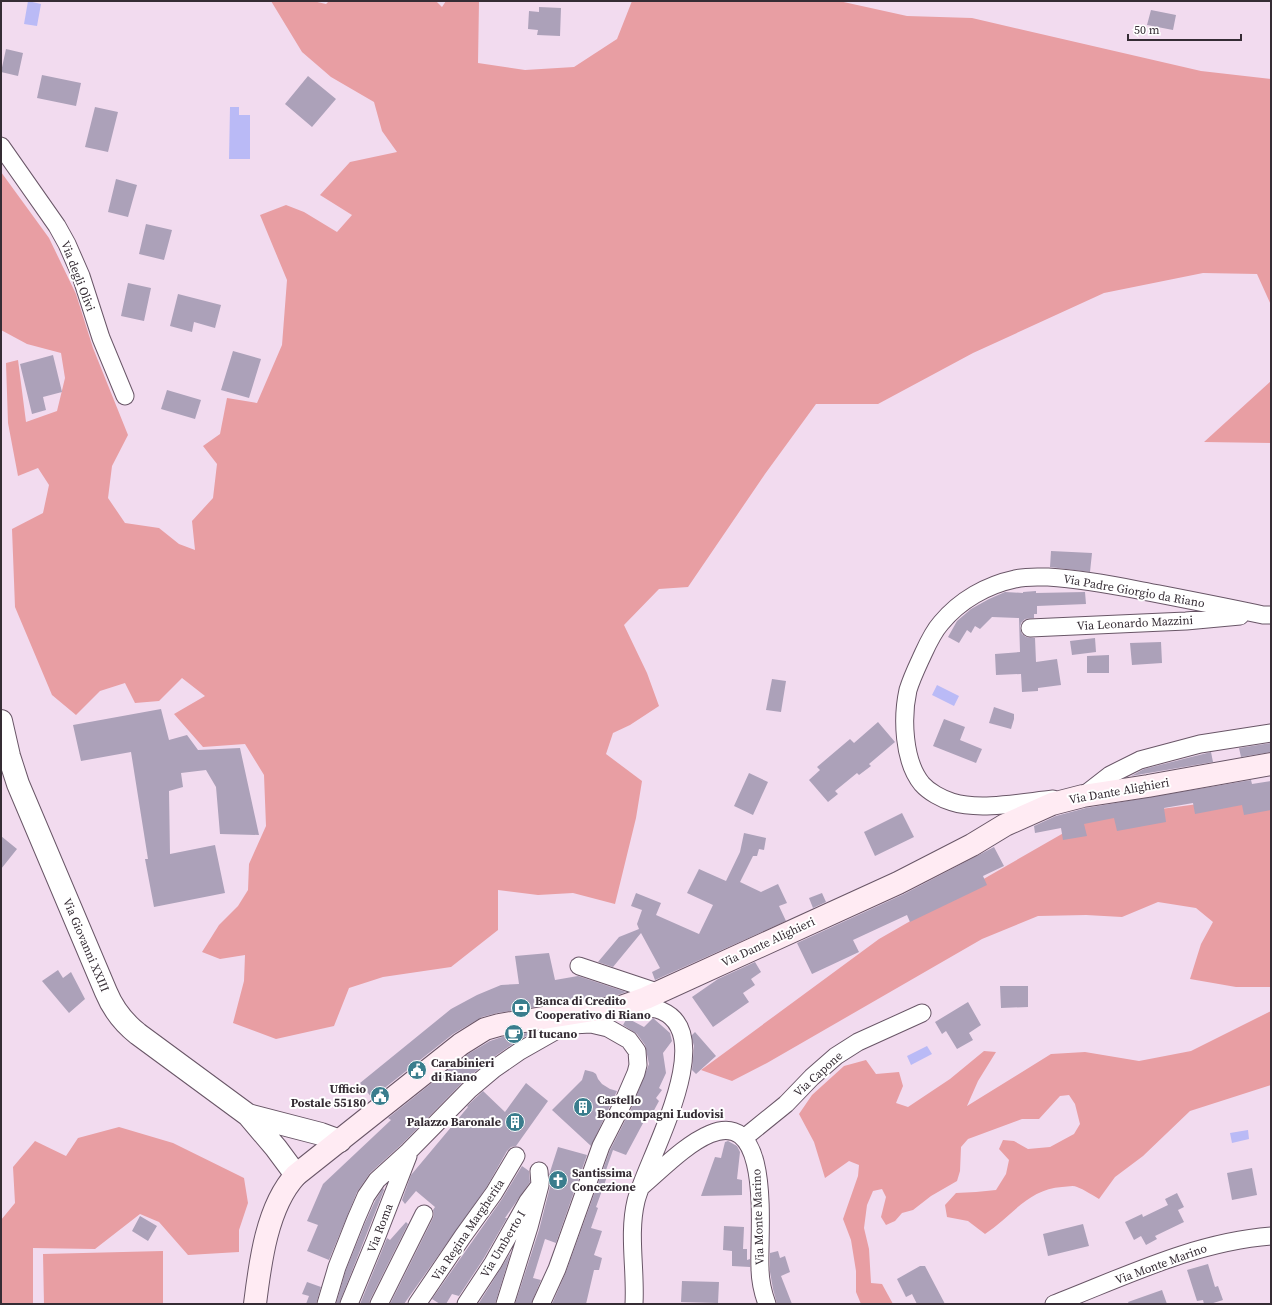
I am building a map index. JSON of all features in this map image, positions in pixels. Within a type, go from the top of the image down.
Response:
[{"type":"main road","name":"Via Dante Alighieri","points":[[255,1304],[259,1273],[270,1223],[280,1197],[286,1187],[296,1175],[461,1044],[480,1032],[499,1024],[569,1022],[618,1008],[660,992],[898,883],[1017,819],[1052,804],[1083,796],[1271,764]]},
{"type":"street","name":"Via degli Olivi","points":[[1,146],[57,226],[67,244],[81,276],[101,338],[125,396]]},
{"type":"street","name":"Via Padre Giorgio da Riano","points":[[1083,796],[997,805],[967,805],[943,799],[922,783],[915,772],[906,741],[906,700],[912,679],[930,639],[935,630],[947,616],[976,593],[989,587],[1017,578],[1034,577],[1063,578],[1101,583],[1267,615]]},
{"type":"street","name":"Via Leonardo Mazzini","points":[[1030,628],[1186,621],[1267,615]]},
{"type":"street","name":"Via Giovanni XXIII","points":[[1,721],[7,749],[18,784],[114,1008],[126,1023],[138,1034],[248,1115],[276,1148],[296,1175]]},
{"type":"street","points":[[1083,796],[1110,775],[1140,760],[1200,744],[1271,733]]},
{"type":"street","points":[[579,966],[660,992]]},
{"type":"street","points":[[618,1008],[654,1008],[666,1013],[673,1018],[679,1027],[683,1044],[681,1077],[677,1092],[640,1188],[634,1211],[632,1232],[634,1304]]},
{"type":"street","name":"Via Capone","points":[[744,1138],[786,1104],[836,1056],[858,1042],[922,1014]]},
{"type":"street","points":[[326,1304],[337,1267],[366,1196],[378,1180],[409,1151],[458,1100],[485,1076],[520,1051],[569,1022],[597,1025],[608,1028],[622,1035],[635,1047],[638,1057],[638,1065],[623,1103],[601,1146],[557,1269],[541,1304]]},
{"type":"street","name":"Via Giovanni XXIII","points":[[248,1115],[321,1134],[340,1141]]},
{"type":"street","points":[[640,1188],[686,1149],[710,1134],[723,1131],[732,1132],[741,1135],[744,1138]]},
{"type":"street","name":"Via Monte Marino","points":[[744,1138],[752,1150],[757,1172],[761,1282],[767,1304]]},
{"type":"street","name":"Via Roma","points":[[349,1304],[375,1241],[409,1151]]},
{"type":"street","name":"Via Regina Margherita","points":[[417,1304],[494,1193],[516,1156]]},
{"type":"street","name":"Via Umberto I","points":[[466,1304],[493,1263],[528,1201],[539,1178],[529,1227],[505,1304]]},
{"type":"street","points":[[379,1304],[424,1214]]},
{"type":"street","name":"Via Monte Marino","points":[[1054,1304],[1184,1254],[1231,1241],[1271,1236]]},
{"type":"shaded area","points":[[271,1],[313,1],[326,4],[329,1],[436,1],[442,7],[446,1],[479,1],[478,63],[525,70],[574,67],[617,39],[632,1],[839,1],[907,16],[972,18],[1201,71],[1271,79],[1271,305],[1257,274],[1203,273],[1104,293],[973,353],[878,404],[816,404],[765,474],[688,587],[659,589],[624,625],[647,673],[659,706],[630,725],[613,733],[606,754],[642,781],[636,818],[615,904],[573,893],[538,895],[498,890],[498,930],[451,967],[383,977],[349,988],[334,1026],[276,1039],[233,1023],[244,981],[245,955],[220,959],[202,952],[219,925],[238,906],[248,890],[249,864],[266,826],[264,775],[245,744],[203,747],[174,714],[205,696],[182,678],[159,701],[135,703],[125,683],[100,691],[76,715],[52,695],[15,607],[12,529],[43,513],[49,485],[38,468],[18,476],[8,423],[6,363],[18,360],[26,422],[57,411],[65,378],[61,353],[27,344],[1,330],[1,172],[49,238],[76,294],[93,348],[128,435],[112,466],[108,498],[125,523],[159,528],[179,544],[195,550],[192,521],[213,498],[217,464],[203,446],[220,434],[227,398],[257,403],[282,345],[287,280],[260,215],[286,205],[304,212],[337,232],[352,215],[320,195],[350,162],[397,152],[382,131],[374,102],[331,77],[302,52]]},
{"type":"shaded area","points":[[1271,381],[1271,443],[1204,442]]},
{"type":"shaded area","points":[[1271,794],[1271,987],[1236,987],[1190,979],[1201,944],[1213,922],[1196,908],[1158,902],[1122,917],[1086,915],[1038,916],[982,939],[767,1063],[732,1081],[701,1070],[879,939],[1088,819]]},
{"type":"shaded area","points":[[1271,1011],[1271,1085],[1190,1111],[1143,1156],[1115,1177],[1099,1199],[1075,1186],[1050,1189],[1030,1198],[985,1234],[968,1221],[947,1217],[945,1205],[956,1193],[996,1190],[1006,1174],[1009,1160],[999,1149],[1003,1140],[1014,1141],[1028,1149],[1050,1147],[1074,1134],[1080,1124],[1075,1104],[1069,1095],[1060,1096],[1039,1119],[1022,1119],[968,1139],[961,1147],[960,1171],[957,1181],[931,1196],[913,1210],[902,1213],[895,1221],[886,1225],[881,1217],[886,1197],[882,1189],[873,1191],[867,1205],[864,1228],[869,1249],[871,1283],[882,1284],[893,1304],[861,1304],[856,1292],[856,1271],[851,1240],[843,1219],[858,1176],[859,1165],[849,1161],[825,1178],[814,1142],[799,1114],[812,1095],[844,1066],[866,1060],[876,1074],[899,1072],[903,1086],[896,1103],[908,1107],[950,1079],[984,1051],[996,1052],[978,1081],[967,1106],[1051,1054],[1085,1052],[1139,1061],[1191,1051]]},
{"type":"shaded area","points":[[119,1127],[173,1143],[244,1178],[248,1203],[239,1230],[239,1252],[188,1255],[159,1222],[140,1214],[95,1249],[33,1248],[33,1304],[1,1304],[1,1220],[15,1203],[13,1167],[35,1141],[66,1156],[78,1138]]},
{"type":"shaded area","points":[[163,1251],[163,1304],[44,1304],[43,1254]]},
{"type":"water","points":[[28,1],[41,4],[37,26],[24,24]]},
{"type":"water","points":[[230,107],[239,107],[239,115],[250,115],[250,159],[229,159]]},
{"type":"water","points":[[937,685],[959,696],[954,706],[932,695]]},
{"type":"water","points":[[927,1046],[932,1054],[911,1065],[907,1056]]},
{"type":"water","points":[[1248,1130],[1249,1139],[1232,1143],[1230,1133]]},
{"type":"building","points":[[539,7],[561,8],[560,36],[537,35],[538,30],[528,29],[529,11],[539,12]]},
{"type":"building","points":[[1151,10],[1176,15],[1173,30],[1147,25]]},
{"type":"building","points":[[6,49],[23,53],[18,76],[1,72]]},
{"type":"building","points":[[42,75],[81,83],[76,106],[37,98]]},
{"type":"building","points":[[308,76],[336,99],[312,127],[285,104]]},
{"type":"building","points":[[95,107],[118,112],[108,152],[85,147]]},
{"type":"building","points":[[116,179],[137,185],[128,217],[108,212]]},
{"type":"building","points":[[146,224],[172,230],[164,260],[139,254]]},
{"type":"building","points":[[128,283],[151,288],[144,321],[121,316]]},
{"type":"building","points":[[178,294],[221,305],[215,328],[194,322],[192,332],[170,326]]},
{"type":"building","points":[[233,351],[261,359],[249,398],[221,390]]},
{"type":"building","points":[[53,355],[62,392],[43,397],[46,410],[32,414],[20,364]]},
{"type":"building","points":[[167,390],[201,400],[195,419],[161,409]]},
{"type":"building","points":[[1051,551],[1092,553],[1090,572],[1050,567]]},
{"type":"building","points":[[1036,591],[1036,593],[1085,592],[1086,604],[1037,606],[1037,614],[1034,614],[1034,618],[1025,619],[1021,623],[1020,628],[1022,634],[1026,637],[1035,638],[1036,662],[1057,659],[1061,685],[1038,688],[1038,691],[1022,692],[1021,674],[996,675],[995,654],[1020,652],[1019,618],[992,617],[980,629],[975,626],[971,633],[967,630],[959,643],[948,637],[957,621],[971,609],[989,599],[1005,592],[1023,593]]},
{"type":"building","points":[[1095,638],[1096,652],[1072,655],[1070,641]]},
{"type":"building","points":[[1161,642],[1162,663],[1132,665],[1130,643]]},
{"type":"building","points":[[1109,655],[1109,673],[1087,673],[1087,656]]},
{"type":"building","points":[[772,679],[786,681],[781,712],[766,710]]},
{"type":"building","points":[[994,707],[1014,714],[1011,729],[989,723]]},
{"type":"building","points":[[161,709],[169,740],[187,735],[198,750],[240,748],[259,835],[220,834],[216,787],[206,770],[181,773],[183,787],[169,791],[170,854],[215,845],[225,893],[154,907],[145,859],[148,859],[131,752],[81,761],[73,725]]},
{"type":"building","points":[[944,719],[965,727],[960,740],[982,749],[976,763],[933,746]]},
{"type":"building","points":[[878,722],[895,742],[869,764],[871,766],[859,775],[857,773],[835,791],[838,794],[828,802],[809,780],[820,770],[817,767],[850,739],[854,743]]},
{"type":"building","points":[[1271,743],[1271,752],[1241,757],[1239,748]]},
{"type":"building","points":[[1211,752],[1213,762],[1131,776],[1144,769]]},
{"type":"building","points":[[749,773],[768,782],[753,815],[734,806]]},
{"type":"building","points":[[1251,780],[1252,784],[1271,781],[1271,810],[1244,815],[1242,805],[1195,814],[1193,803],[1164,808],[1166,822],[1117,831],[1114,818],[1084,824],[1087,836],[1063,840],[1061,828],[1035,833],[1034,826],[1056,816],[1086,808]]},
{"type":"building","points":[[902,813],[914,837],[875,856],[864,832]]},
{"type":"building","points":[[744,833],[766,838],[764,850],[759,849],[757,856],[753,856],[740,882],[761,892],[778,884],[787,903],[779,906],[786,921],[655,980],[652,972],[660,968],[641,933],[613,967],[598,962],[619,937],[639,929],[637,924],[642,910],[631,906],[636,893],[661,903],[656,915],[699,934],[713,905],[687,893],[699,869],[726,881],[740,852]]},
{"type":"building","points":[[1,836],[17,849],[1,869]]},
{"type":"building","points":[[994,847],[1004,866],[983,876],[987,885],[910,922],[907,915],[853,940],[859,952],[812,974],[797,943],[904,894]]},
{"type":"building","points":[[822,893],[826,902],[813,908],[809,898]]},
{"type":"building","points":[[549,953],[555,980],[578,976],[626,992],[615,996],[591,998],[497,1013],[482,1017],[453,1034],[372,1098],[360,1083],[451,1009],[477,995],[501,985],[519,984],[515,956]]},
{"type":"building","points":[[755,962],[761,972],[751,979],[755,985],[743,993],[749,1002],[713,1027],[692,997],[718,979]]},
{"type":"building","points":[[58,970],[63,978],[71,972],[85,999],[69,1013],[42,981]]},
{"type":"building","points":[[1000,986],[1028,986],[1028,1007],[1001,1008]]},
{"type":"building","points":[[968,1002],[981,1025],[969,1033],[973,1040],[957,1049],[946,1031],[942,1034],[935,1022]]},
{"type":"building","points":[[627,1018],[644,1027],[653,1018],[670,1033],[672,1041],[663,1053],[666,1073],[659,1088],[662,1090],[656,1098],[659,1101],[652,1114],[649,1112],[626,1155],[613,1150],[605,1173],[608,1174],[596,1207],[598,1208],[591,1228],[602,1231],[594,1255],[602,1258],[599,1270],[594,1270],[586,1304],[552,1304],[566,1272],[610,1150],[632,1107],[649,1064],[645,1045],[637,1034],[623,1025]]},
{"type":"building","points":[[533,1032],[488,1061],[463,1082],[402,1144],[370,1173],[357,1192],[329,1260],[307,1251],[318,1225],[307,1221],[323,1184],[391,1120],[388,1118],[468,1054],[490,1041],[502,1037]]},
{"type":"building","points":[[695,1032],[716,1056],[696,1074],[692,1070],[694,1046],[691,1036]]},
{"type":"building","name":"Castello Boncompagni Ludovisi","points":[[585,1070],[593,1072],[602,1084],[617,1091],[591,1146],[552,1110],[582,1080]]},
{"type":"building","points":[[526,1083],[548,1101],[516,1146],[511,1147],[507,1151],[486,1188],[404,1304],[390,1304],[434,1214],[433,1210],[435,1207],[416,1191],[405,1204],[402,1200],[411,1175],[468,1107],[467,1106],[483,1091],[505,1112]]},
{"type":"building","points":[[728,1141],[737,1146],[740,1152],[737,1179],[742,1180],[742,1195],[701,1196],[715,1157],[721,1158],[725,1142]]},
{"type":"building","points":[[558,1147],[587,1155],[556,1243],[545,1239],[533,1278],[541,1280],[531,1304],[515,1304],[539,1230],[550,1187],[549,1175]]},
{"type":"building","points":[[522,1166],[529,1171],[530,1182],[505,1218],[507,1218],[484,1258],[459,1296],[452,1294],[446,1304],[440,1304],[432,1299],[502,1199]]},
{"type":"building","points":[[1252,1168],[1257,1195],[1232,1200],[1227,1173]]},
{"type":"building","points":[[383,1188],[384,1190],[339,1304],[336,1304],[346,1270],[365,1223]]},
{"type":"building","points":[[1177,1193],[1184,1207],[1178,1210],[1184,1222],[1155,1236],[1157,1239],[1146,1245],[1141,1236],[1134,1240],[1125,1222],[1142,1214],[1143,1217],[1168,1205],[1165,1199]]},
{"type":"building","points":[[140,1216],[157,1226],[148,1241],[132,1231]]},
{"type":"building","points":[[406,1222],[408,1224],[369,1304],[360,1304],[387,1238],[390,1240]]},
{"type":"building","points":[[1083,1224],[1089,1246],[1048,1256],[1043,1234]]},
{"type":"building","points":[[724,1226],[744,1227],[743,1249],[747,1249],[747,1260],[750,1259],[750,1267],[732,1266],[732,1251],[723,1250]]},
{"type":"building","points":[[778,1251],[780,1258],[785,1256],[790,1272],[781,1276],[792,1304],[777,1304],[773,1289],[770,1272],[770,1253]]},
{"type":"building","points":[[511,1252],[495,1304],[479,1303],[501,1268]]},
{"type":"building","points":[[1208,1264],[1215,1287],[1218,1286],[1223,1300],[1210,1304],[1204,1304],[1203,1300],[1197,1301],[1187,1270]]},
{"type":"building","points":[[920,1266],[925,1266],[945,1304],[917,1304],[912,1294],[906,1297],[897,1279]]},
{"type":"building","points":[[682,1281],[719,1282],[718,1303],[681,1302]]},
{"type":"building","points":[[307,1282],[321,1287],[316,1304],[306,1304],[309,1296],[302,1294]]},
{"type":"building","points":[[1162,1290],[1167,1304],[1129,1304],[1128,1302]]},
{"type":"place","name":"Banca di Credito Cooperativo di Riano","points":[[521,1008]]},
{"type":"place","name":"Il tucano","points":[[514,1034]]},
{"type":"place","name":"Carabinieri di Riano","points":[[417,1070]]},
{"type":"place","name":"Ufficio Postale 55180","points":[[380,1096]]},
{"type":"place","name":"Castello Boncompagni Ludovisi","points":[[583,1107]]},
{"type":"place","name":"Palazzo Baronale","points":[[515,1122]]},
{"type":"place","name":"Santissima Concezione","points":[[558,1180]]}]
